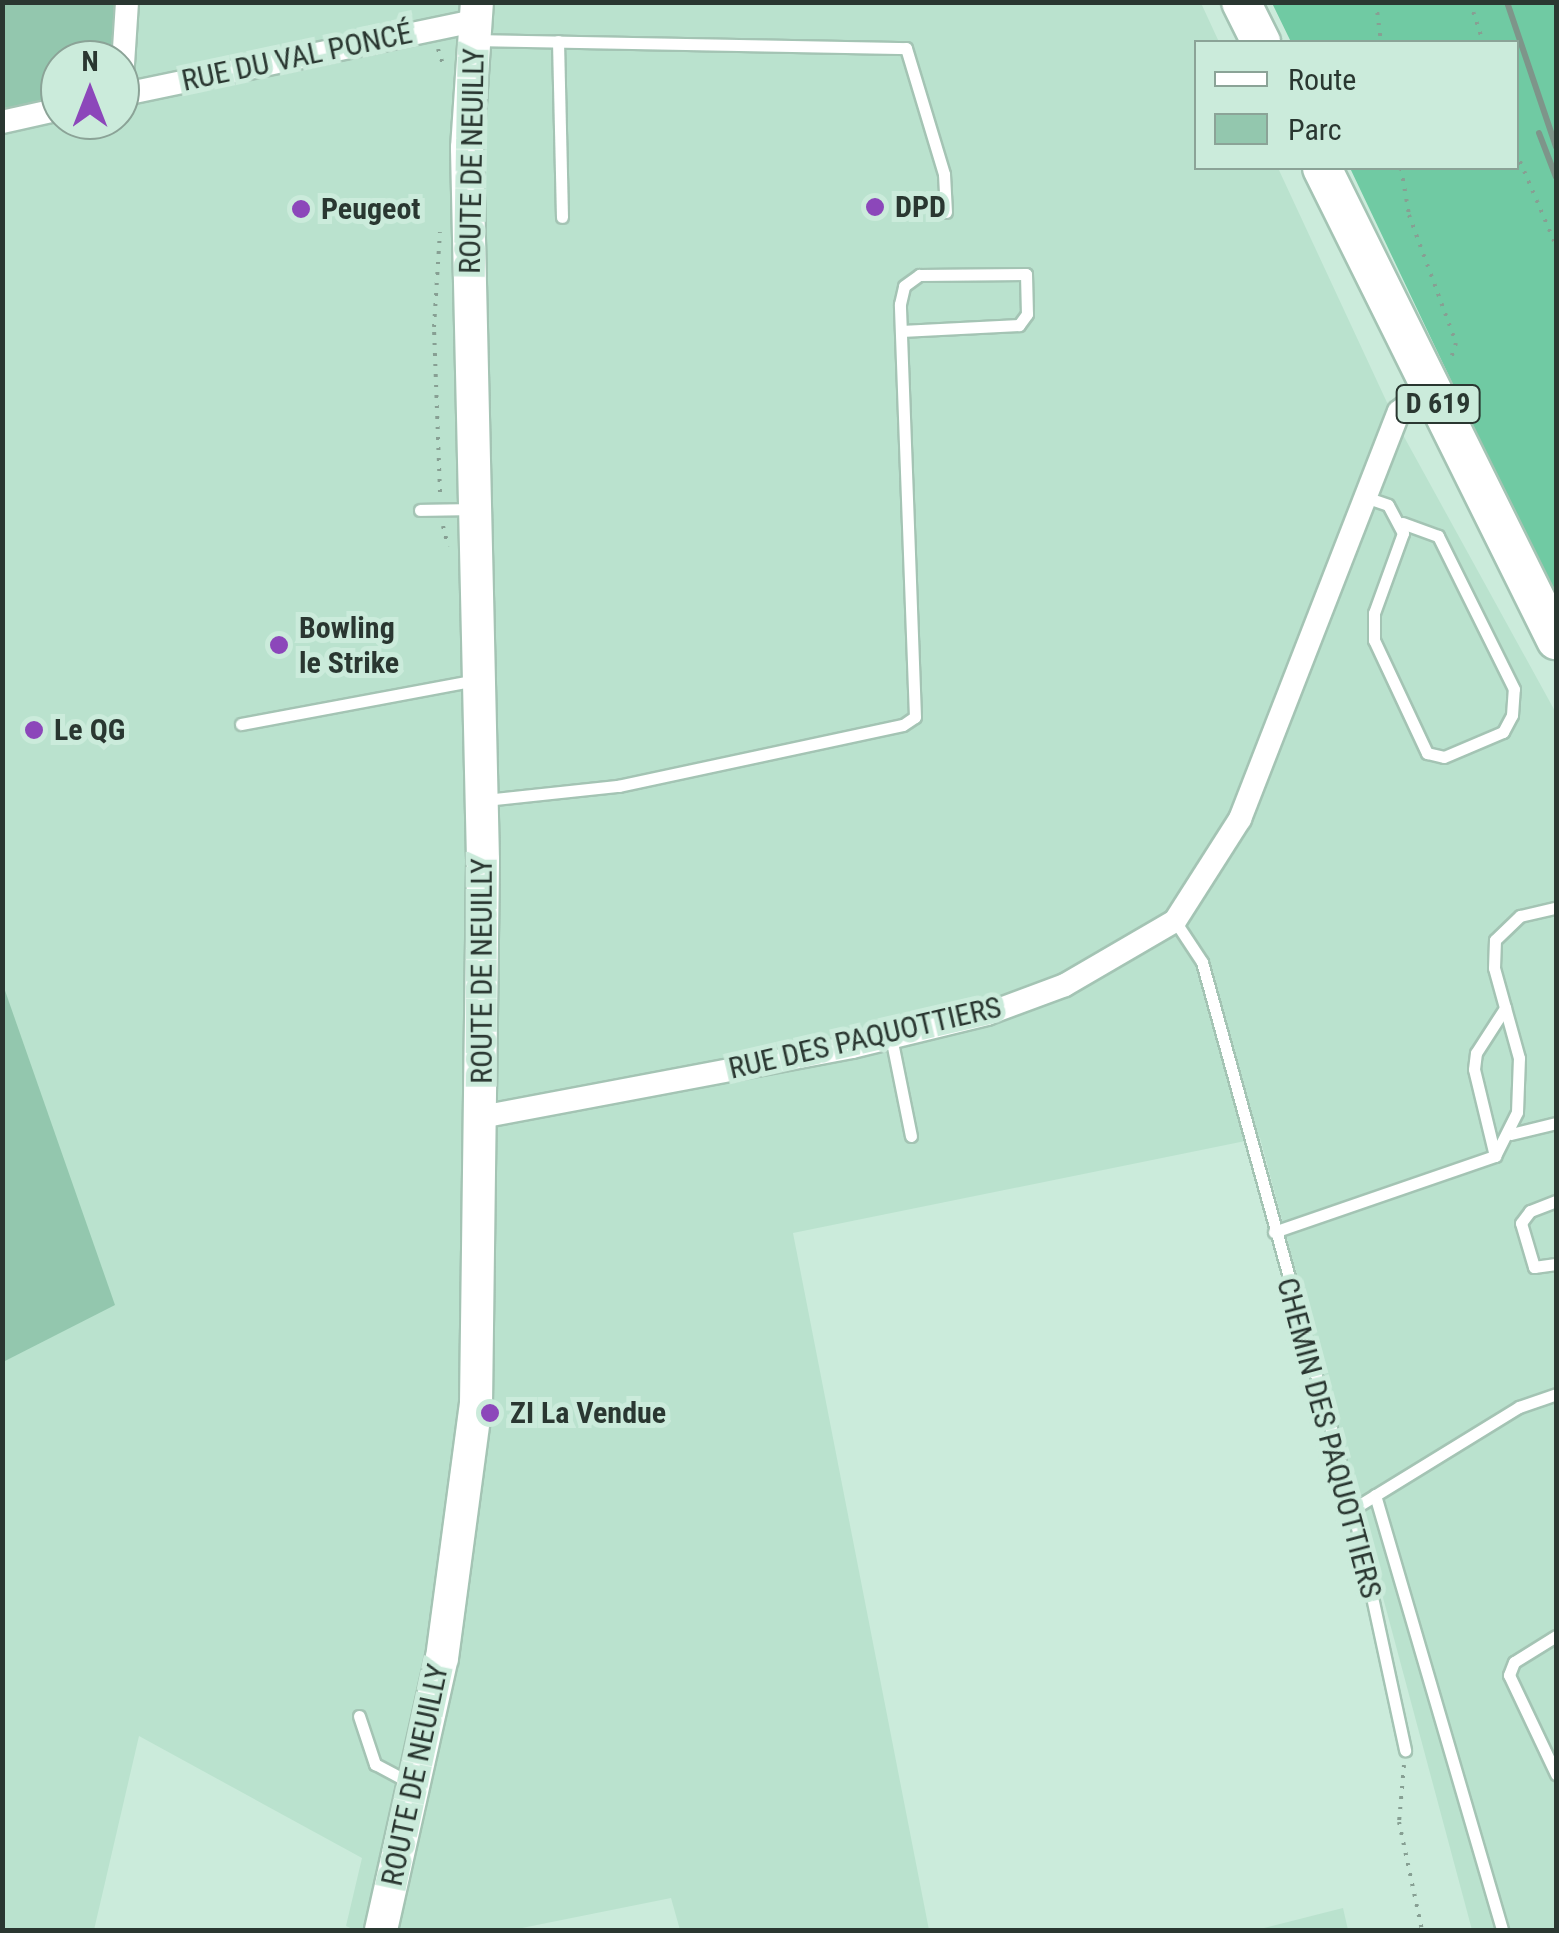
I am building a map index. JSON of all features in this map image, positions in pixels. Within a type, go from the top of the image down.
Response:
[{"type":"main road","points":[[1241,2],[1259,40]]},
{"type":"main road","name":"ROUTE DE NEUILLY","points":[[381,1930],[466,1517],[476,1404],[482,800],[467,148],[475,21]]},
{"type":"main road","name":"D 619","points":[[1323,170],[1436,382],[1556,640]]},
{"type":"street","points":[[125,40],[127,2]]},
{"type":"street","name":"RUE DU VAL PONCÉ","points":[[140,91],[475,21]]},
{"type":"street","points":[[2,122],[40,114]]},
{"type":"street","name":"RUE DES PAQUOTTIERS","points":[[480,1117],[891,1038],[987,1014],[1065,984],[1174,921],[1240,819],[1400,412],[1436,382]]},
{"type":"lane","points":[[475,21],[558,42],[906,48],[944,174],[946,212]]},
{"type":"lane","points":[[558,42],[562,217]]},
{"type":"lane","points":[[482,800],[618,786],[903,724],[916,716],[901,331],[904,286],[919,275],[1026,274],[1027,314],[1019,324],[901,331]]},
{"type":"lane","points":[[1365,497],[1388,506],[1402,523],[1438,536],[1514,689],[1512,715],[1503,732],[1444,757],[1427,753],[1374,640],[1374,613],[1402,542],[1402,523]]},
{"type":"lane","points":[[420,510],[475,509]]},
{"type":"lane","points":[[242,724],[479,680]]},
{"type":"lane","points":[[1274,1232],[1495,1156],[1511,1134],[1519,1058],[1494,968],[1495,940],[1520,916],[1556,908]]},
{"type":"lane","name":"CHEMIN DES PAQUOTTIERS","points":[[1174,921],[1196,951],[1352,1508],[1404,1750]]},
{"type":"lane","points":[[1495,1156],[1474,1069],[1476,1052],[1505,1008]]},
{"type":"lane","points":[[891,1038],[911,1136]]},
{"type":"lane","points":[[1511,1134],[1556,1123]]},
{"type":"lane","points":[[1556,1201],[1530,1211],[1521,1223],[1534,1268],[1556,1264]]},
{"type":"lane","points":[[1352,1508],[1519,1407],[1556,1394]]},
{"type":"lane","points":[[1375,1495],[1502,1930]]},
{"type":"lane","points":[[1556,1636],[1514,1662],[1509,1675],[1556,1774]]},
{"type":"lane","points":[[359,1716],[375,1764],[413,1783]]},
{"type":"path","points":[[1376,2],[1381,40]]},
{"type":"path","points":[[1470,2],[1481,40]]},
{"type":"path","points":[[432,30],[447,80]]},
{"type":"path","points":[[1519,159],[1556,246]]},
{"type":"path","points":[[1401,170],[1409,215],[1456,344],[1436,382]]},
{"type":"path","points":[[440,226],[434,327],[439,510],[452,562]]},
{"type":"path","points":[[1404,1750],[1400,1822],[1422,1930]]},
{"type":"shaded area","points":[[119,3],[1201,3],[1218,40],[1194,40],[1194,170],[1279,170],[1397,424],[1556,713],[1556,1930],[1472,1930],[1260,1138],[793,1233],[929,1930],[680,1930],[671,1898],[512,1930],[355,1930],[346,1926],[362,1858],[139,1736],[94,1930],[3,1930],[2,115],[40,117],[40,140],[140,140],[140,40],[114,40]]},
{"type":"shaded area","points":[[1343,1908],[1348,1930],[1256,1930]]},
{"type":"green space","points":[[3,3],[119,3],[114,40],[40,40],[40,107],[3,114]]},
{"type":"green space","points":[[1272,3],[1556,3],[1556,601],[1351,170],[1519,170],[1519,40],[1290,40]]},
{"type":"green space","points":[[2,982],[115,1305],[3,1362],[2,1362]]},
{"type":"railway","points":[[1507,2],[1556,147]]},
{"type":"railway","points":[[1539,133],[1556,177]]},
{"type":"place","name":"DPD","points":[[875,207]]},
{"type":"place","name":"Peugeot","points":[[301,209]]},
{"type":"place","name":"Bowling le Strike","points":[[279,645]]},
{"type":"place","name":"Le QG","points":[[34,730]]},
{"type":"place","name":"ZI La Vendue","points":[[490,1413]]}]
